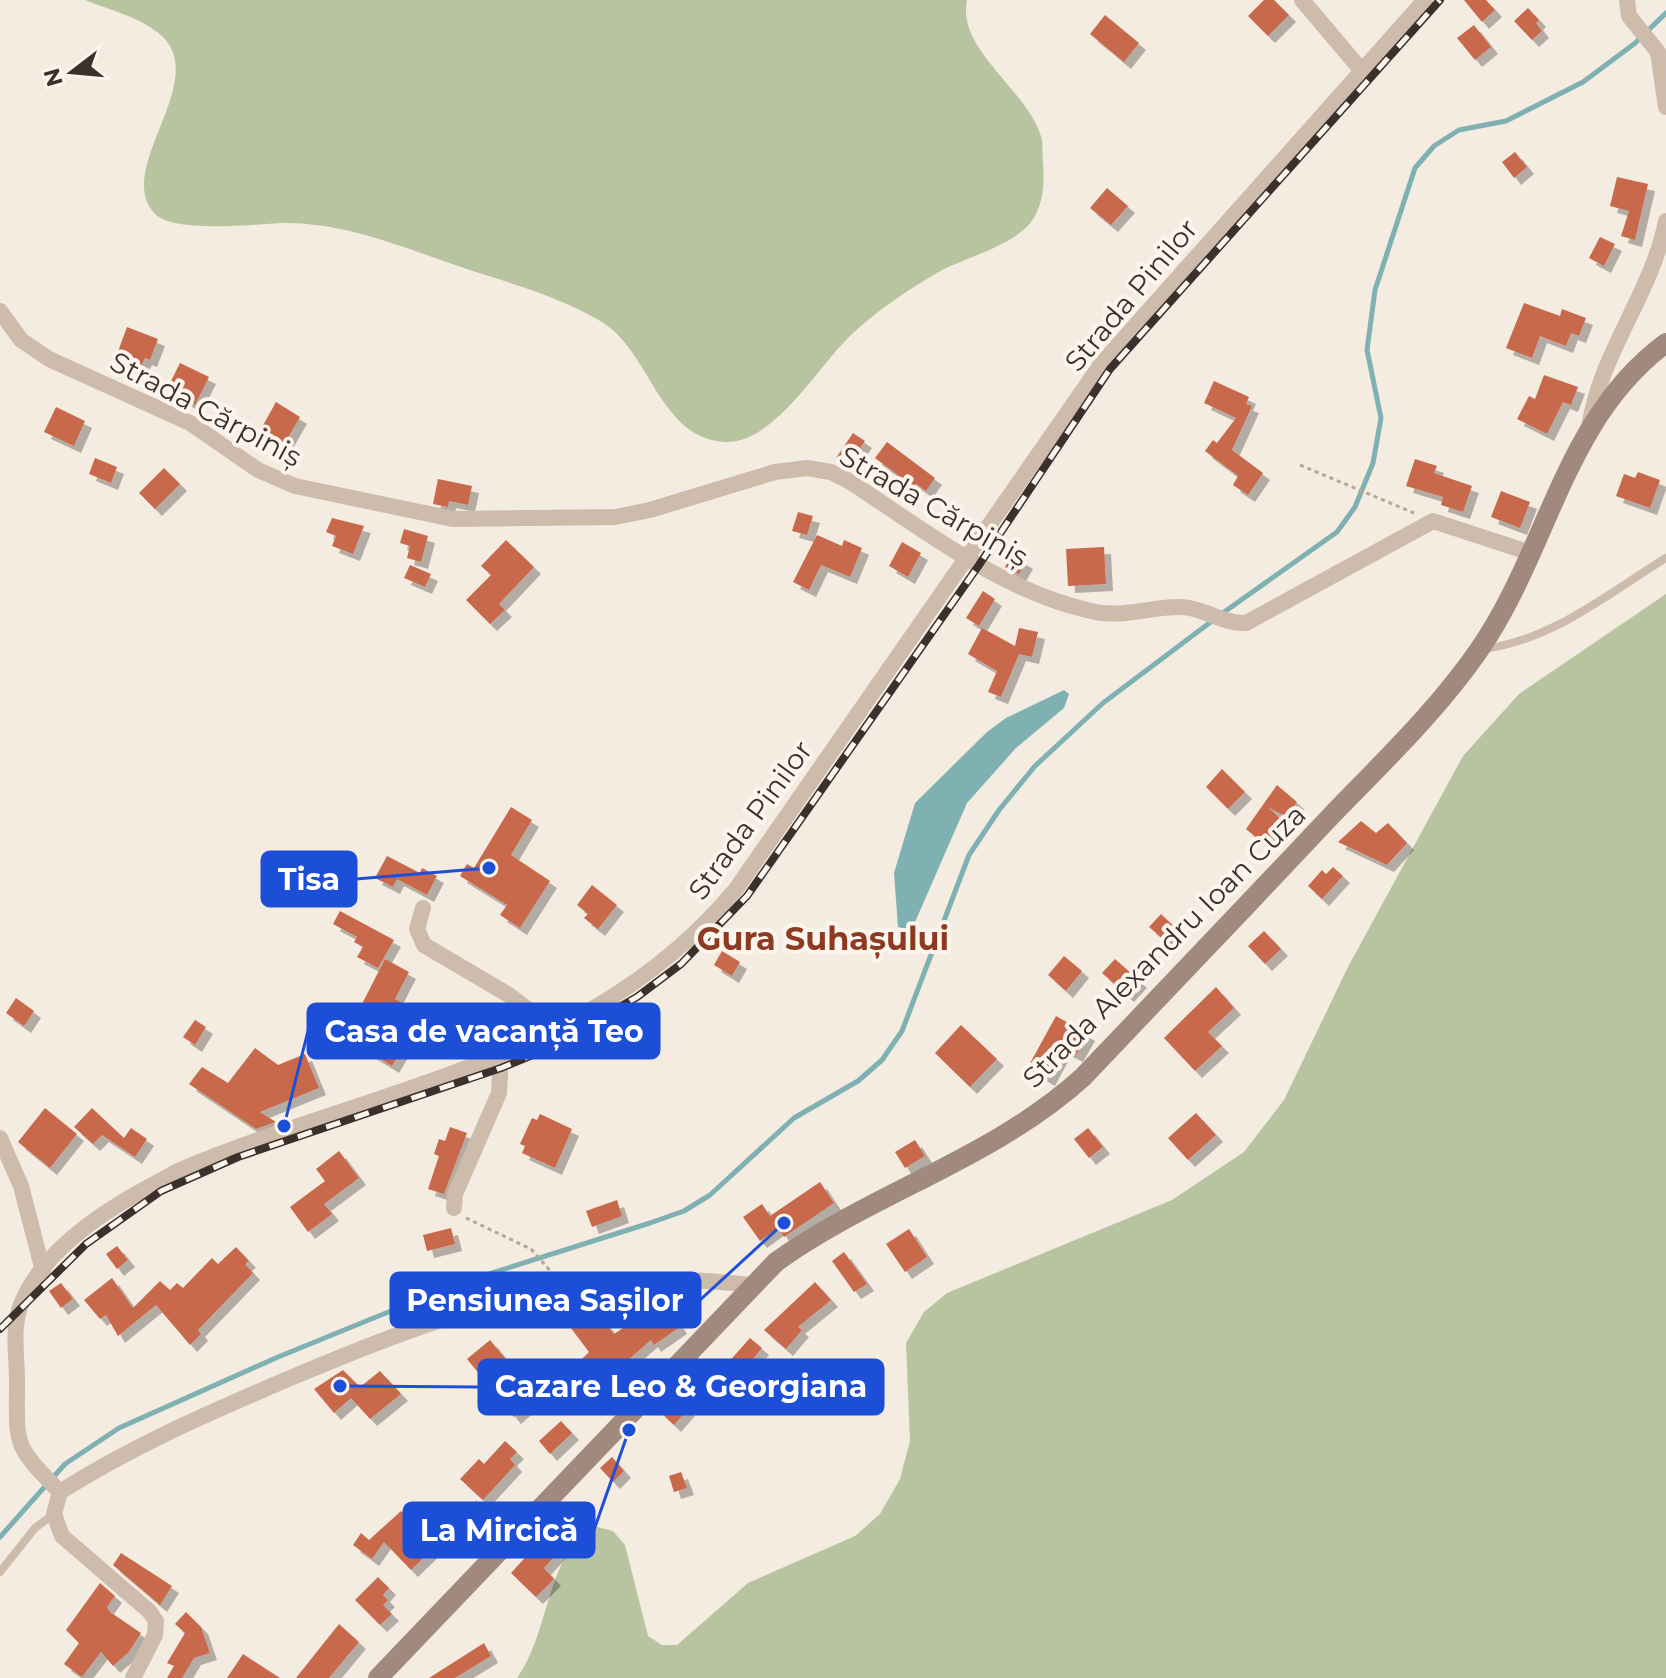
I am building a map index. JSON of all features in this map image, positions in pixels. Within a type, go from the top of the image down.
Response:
[{"type":"main road","name":"Strada Alexandru Ioan Cuza","points":[[378,1678],[776,1262],[824,1230],[1009,1132],[1060,1098],[1400,743],[1480,650],[1531,553],[1589,428],[1621,382],[1666,343]]},
{"type":"street","points":[[1302,0],[1362,71]]},
{"type":"street","name":"Strada Pinilor","points":[[60,1492],[25,1457],[17,1440],[17,1320],[21,1307],[43,1271],[82,1231],[180,1170],[547,1036],[604,1005],[654,972],[716,913],[1102,363],[1425,0]]},
{"type":"street","points":[[1628,8],[1662,62],[1666,107]]},
{"type":"street","points":[[1589,428],[1594,392],[1657,257],[1666,221]]},
{"type":"street","name":"Strada Cărpiniș","points":[[0,311],[21,340],[49,359],[190,423],[258,470],[295,486],[453,519],[580,519],[650,510],[775,472],[807,468],[831,472],[849,481],[968,558],[1015,583],[1091,611],[1136,613],[1178,607],[1229,623],[1246,623],[1433,521]]},
{"type":"street","points":[[1433,521],[1531,553]]},
{"type":"street","points":[[423,908],[417,929],[424,945],[509,995],[530,1011],[547,1036]]},
{"type":"street","points":[[454,1208],[455,1194],[499,1093],[501,1055]]},
{"type":"street","points":[[0,1138],[21,1186],[43,1271]]},
{"type":"street","points":[[133,1678],[155,1635],[156,1621],[62,1536],[54,1514],[60,1492],[181,1425],[337,1358],[470,1308],[605,1282],[679,1278],[751,1285]]},
{"type":"lane","points":[[1480,650],[1514,645],[1541,634],[1666,558]]},
{"type":"lane","points":[[0,1572],[35,1528],[54,1514]]},
{"type":"path","points":[[1300,465],[1433,521]]},
{"type":"path","points":[[454,1208],[531,1249],[554,1275]]},
{"type":"green space","points":[[85,0],[967,0],[967,18],[972,36],[1024,104],[1042,140],[1042,197],[1035,216],[1017,235],[935,274],[889,304],[847,339],[777,418],[743,439],[726,442],[703,437],[685,426],[670,411],[619,336],[602,322],[557,300],[358,233],[308,224],[195,226],[164,220],[154,213],[145,194],[145,173],[170,100],[175,77],[174,55],[154,29]]},
{"type":"green space","points":[[1666,594],[1666,1678],[517,1678],[528,1660],[566,1557],[577,1540],[593,1526],[613,1531],[625,1545],[648,1636],[662,1645],[677,1645],[748,1583],[855,1536],[880,1514],[900,1479],[910,1441],[906,1343],[924,1312],[947,1293],[1172,1200],[1244,1152],[1284,1100],[1348,967],[1463,756],[1519,694]]},
{"type":"water","points":[[1064,690],[1069,694],[1064,708],[1016,748],[967,803],[915,922],[910,930],[898,927],[894,873],[915,803],[987,732],[1006,718]]},
{"type":"building","points":[[1264,0],[1274,0],[1289,15],[1268,36],[1248,16]]},
{"type":"building","points":[[1464,0],[1486,0],[1495,10],[1482,22]]},
{"type":"building","points":[[1528,8],[1539,20],[1536,23],[1542,31],[1532,40],[1514,21]]},
{"type":"building","points":[[1105,15],[1139,43],[1124,62],[1090,34]]},
{"type":"building","points":[[1474,25],[1491,47],[1475,60],[1457,38]]},
{"type":"building","points":[[1515,152],[1527,167],[1514,178],[1502,162]]},
{"type":"building","points":[[1617,177],[1648,184],[1635,240],[1621,236],[1629,211],[1610,206]]},
{"type":"building","points":[[1107,188],[1128,206],[1111,225],[1090,208]]},
{"type":"building","points":[[1600,237],[1615,244],[1604,266],[1589,258]]},
{"type":"building","points":[[1524,303],[1560,316],[1562,309],[1586,318],[1579,336],[1571,333],[1566,346],[1540,336],[1532,358],[1506,348]]},
{"type":"building","points":[[127,327],[158,339],[150,360],[145,358],[141,366],[116,357]]},
{"type":"building","points":[[180,363],[209,377],[195,405],[173,394],[176,388],[169,385]]},
{"type":"building","points":[[1544,375],[1578,387],[1571,405],[1563,402],[1547,434],[1517,419],[1529,396],[1535,399]]},
{"type":"building","points":[[1214,381],[1249,397],[1246,404],[1252,406],[1232,450],[1263,473],[1248,495],[1233,485],[1238,476],[1205,451],[1213,440],[1217,443],[1236,418],[1204,403]]},
{"type":"building","points":[[276,402],[300,417],[285,443],[261,429]]},
{"type":"building","points":[[56,407],[85,421],[74,446],[44,432]]},
{"type":"building","points":[[853,433],[865,441],[848,466],[836,458]]},
{"type":"building","points":[[887,442],[935,478],[926,491],[916,484],[906,488],[894,480],[898,475],[875,458]]},
{"type":"building","points":[[95,458],[117,467],[111,483],[89,474]]},
{"type":"building","points":[[1415,459],[1437,466],[1434,473],[1472,486],[1463,512],[1441,505],[1443,497],[1406,486]]},
{"type":"building","points":[[164,468],[180,484],[155,509],[139,493]]},
{"type":"building","points":[[1638,472],[1660,480],[1650,508],[1616,496],[1624,474],[1635,478]]},
{"type":"building","points":[[438,479],[472,486],[468,505],[449,501],[448,507],[433,504]]},
{"type":"building","points":[[1501,491],[1530,502],[1520,528],[1491,517]]},
{"type":"building","points":[[798,512],[813,516],[807,535],[792,531]]},
{"type":"building","points":[[332,518],[364,526],[353,554],[332,546],[336,536],[326,532]]},
{"type":"building","points":[[404,529],[428,536],[421,562],[407,558],[410,546],[400,543]]},
{"type":"building","points":[[817,535],[842,546],[844,540],[862,548],[850,577],[821,565],[809,590],[793,582]]},
{"type":"building","points":[[506,540],[534,567],[499,604],[505,610],[490,624],[466,600],[491,575],[481,566]]},
{"type":"building","points":[[902,542],[921,553],[908,577],[889,566]]},
{"type":"building","points":[[1104,547],[1106,584],[1068,586],[1066,549]]},
{"type":"building","points":[[1012,554],[1026,562],[1019,574],[1005,567]]},
{"type":"building","points":[[410,565],[431,574],[425,587],[404,578]]},
{"type":"building","points":[[983,591],[995,599],[979,626],[966,618]]},
{"type":"building","points":[[982,628],[1015,646],[1019,628],[1038,632],[1032,657],[1019,654],[1001,697],[988,692],[997,671],[968,654]]},
{"type":"building","points":[[1222,769],[1245,792],[1228,809],[1206,787]]},
{"type":"building","points":[[1277,785],[1297,802],[1285,816],[1269,808],[1282,820],[1264,844],[1246,829]]},
{"type":"building","points":[[511,807],[532,820],[511,855],[550,881],[520,928],[500,915],[507,905],[460,876],[467,864],[474,868]]},
{"type":"building","points":[[1361,821],[1376,833],[1388,823],[1407,843],[1387,865],[1338,842]]},
{"type":"building","points":[[387,856],[420,873],[422,868],[437,876],[427,895],[397,879],[393,887],[375,878]]},
{"type":"building","points":[[1333,867],[1343,876],[1322,899],[1308,886],[1322,870],[1326,874]]},
{"type":"building","points":[[592,885],[617,905],[598,929],[584,918],[588,914],[577,905]]},
{"type":"building","points":[[340,911],[394,940],[378,968],[357,957],[363,947],[354,942],[357,937],[333,924]]},
{"type":"building","points":[[1161,914],[1180,932],[1169,944],[1149,927]]},
{"type":"building","points":[[1264,931],[1281,949],[1265,964],[1248,946]]},
{"type":"building","points":[[722,951],[740,962],[732,976],[714,965]]},
{"type":"building","points":[[1064,956],[1082,971],[1066,991],[1048,975]]},
{"type":"building","points":[[385,959],[409,972],[395,999],[432,1018],[434,1014],[446,1020],[434,1046],[411,1034],[392,1066],[345,1037]]},
{"type":"building","points":[[1115,959],[1140,981],[1127,995],[1102,973]]},
{"type":"building","points":[[1216,987],[1234,1008],[1208,1032],[1222,1046],[1195,1071],[1164,1038]]},
{"type":"building","points":[[16,998],[34,1011],[24,1026],[6,1013]]},
{"type":"building","points":[[1056,1016],[1088,1034],[1076,1055],[1064,1049],[1048,1079],[1028,1067]]},
{"type":"building","points":[[195,1020],[206,1027],[195,1045],[183,1037]]},
{"type":"building","points":[[961,1025],[997,1059],[970,1087],[935,1053]]},
{"type":"building","points":[[255,1048],[278,1065],[305,1054],[319,1088],[260,1112],[276,1122],[256,1129],[189,1084],[202,1067],[228,1083]]},
{"type":"building","points":[[45,1108],[77,1134],[50,1168],[18,1142]]},
{"type":"building","points":[[92,1108],[124,1138],[131,1128],[147,1139],[135,1157],[102,1135],[93,1144],[74,1127]]},
{"type":"building","points":[[1196,1113],[1216,1135],[1188,1160],[1168,1138]]},
{"type":"building","points":[[540,1114],[572,1129],[555,1168],[522,1153],[525,1146],[520,1144],[532,1118],[537,1120]]},
{"type":"building","points":[[450,1127],[467,1133],[444,1194],[428,1189],[439,1156],[434,1154],[439,1139],[445,1141]]},
{"type":"building","points":[[1088,1128],[1103,1147],[1089,1158],[1074,1139]]},
{"type":"building","points":[[915,1140],[925,1156],[905,1168],[895,1152]]},
{"type":"building","points":[[339,1151],[359,1178],[324,1204],[332,1214],[308,1232],[290,1207],[325,1181],[316,1169]]},
{"type":"building","points":[[820,1182],[834,1203],[784,1237],[778,1228],[760,1241],[743,1217],[762,1204],[770,1216]]},
{"type":"building","points":[[617,1200],[622,1216],[592,1227],[586,1211]]},
{"type":"building","points":[[451,1228],[455,1244],[427,1251],[423,1235]]},
{"type":"building","points":[[909,1229],[927,1257],[905,1272],[886,1244]]},
{"type":"building","points":[[117,1246],[128,1260],[117,1269],[106,1254]]},
{"type":"building","points":[[236,1247],[249,1261],[245,1264],[253,1273],[198,1330],[201,1334],[190,1345],[156,1305],[118,1336],[106,1315],[100,1319],[84,1300],[112,1278],[133,1308],[160,1281],[170,1290],[177,1283],[183,1288],[212,1258],[218,1264]]},
{"type":"building","points":[[844,1252],[867,1284],[854,1292],[832,1261]]},
{"type":"building","points":[[815,1282],[831,1300],[798,1327],[802,1330],[786,1349],[764,1330]]},
{"type":"building","points":[[61,1283],[73,1299],[61,1308],[49,1291]]},
{"type":"building","points":[[664,1301],[680,1327],[654,1345],[651,1340],[604,1381],[591,1398],[586,1393],[565,1407],[555,1393],[577,1377],[570,1371],[589,1352],[567,1323],[591,1305],[614,1334]]},
{"type":"building","points":[[750,1338],[762,1348],[753,1359],[756,1362],[732,1388],[717,1375]]},
{"type":"building","points":[[490,1340],[537,1397],[514,1417],[467,1359]]},
{"type":"building","points":[[343,1370],[360,1387],[380,1371],[401,1394],[370,1419],[351,1398],[334,1413],[314,1389]]},
{"type":"building","points":[[672,1395],[688,1409],[674,1425],[658,1410]]},
{"type":"building","points":[[561,1421],[572,1433],[550,1454],[539,1441]]},
{"type":"building","points":[[505,1441],[517,1452],[510,1459],[515,1465],[483,1500],[460,1479],[479,1459],[484,1464]]},
{"type":"building","points":[[612,1457],[624,1471],[613,1482],[600,1468]]},
{"type":"building","points":[[681,1472],[687,1488],[674,1492],[669,1476]]},
{"type":"building","points":[[476,1501],[494,1516],[477,1537],[466,1527],[449,1546],[442,1540],[411,1570],[384,1542],[372,1559],[353,1545],[361,1533],[369,1540],[401,1511],[417,1529],[444,1503],[462,1518]]},
{"type":"building","points":[[554,1535],[565,1545],[544,1568],[554,1579],[536,1597],[511,1573],[543,1538],[548,1543]]},
{"type":"building","points":[[121,1553],[172,1586],[160,1605],[113,1565]]},
{"type":"building","points":[[378,1577],[389,1588],[383,1595],[388,1600],[383,1605],[392,1614],[380,1625],[355,1600]]},
{"type":"building","points":[[100,1583],[115,1596],[107,1607],[110,1612],[141,1633],[129,1652],[113,1666],[101,1652],[82,1677],[64,1664],[79,1643],[66,1630]]},
{"type":"building","points":[[186,1612],[201,1627],[210,1653],[194,1658],[182,1678],[167,1678],[174,1666],[167,1663],[185,1633],[175,1624]]},
{"type":"building","points":[[339,1624],[359,1642],[329,1678],[296,1678]]},
{"type":"building","points":[[484,1643],[491,1656],[455,1678],[429,1678]]},
{"type":"building","points":[[243,1654],[280,1678],[227,1678]]},
{"type":"waterway","points":[[1220,615],[1337,532],[1355,507],[1373,463],[1381,418],[1367,350],[1375,290],[1415,168],[1434,146],[1459,130],[1506,121],[1583,82],[1634,44],[1666,13]]},
{"type":"waterway","points":[[0,1537],[65,1464],[119,1428],[278,1357],[457,1284],[650,1223],[684,1211],[710,1195],[794,1118],[858,1081],[882,1060],[902,1031],[969,855],[999,810],[1035,766],[1103,703],[1212,621]]},
{"type":"railway","points":[[0,1329],[86,1244],[161,1191],[238,1157],[501,1068],[547,1049],[637,997],[681,964],[747,896],[979,565],[1110,369],[1440,0]]},
{"type":"place","name":"Tisa","points":[[489,868]]},
{"type":"place","name":"Casa de vacanță Teo","points":[[284,1126]]},
{"type":"place","name":"Pensiunea Sașilor","points":[[784,1223]]},
{"type":"place","name":"Cazare Leo & Georgiana","points":[[340,1386]]},
{"type":"place","name":"La Mircică","points":[[629,1430]]},
{"type":"district","name":"Gura Suhașului","points":[[823,938]]}]
